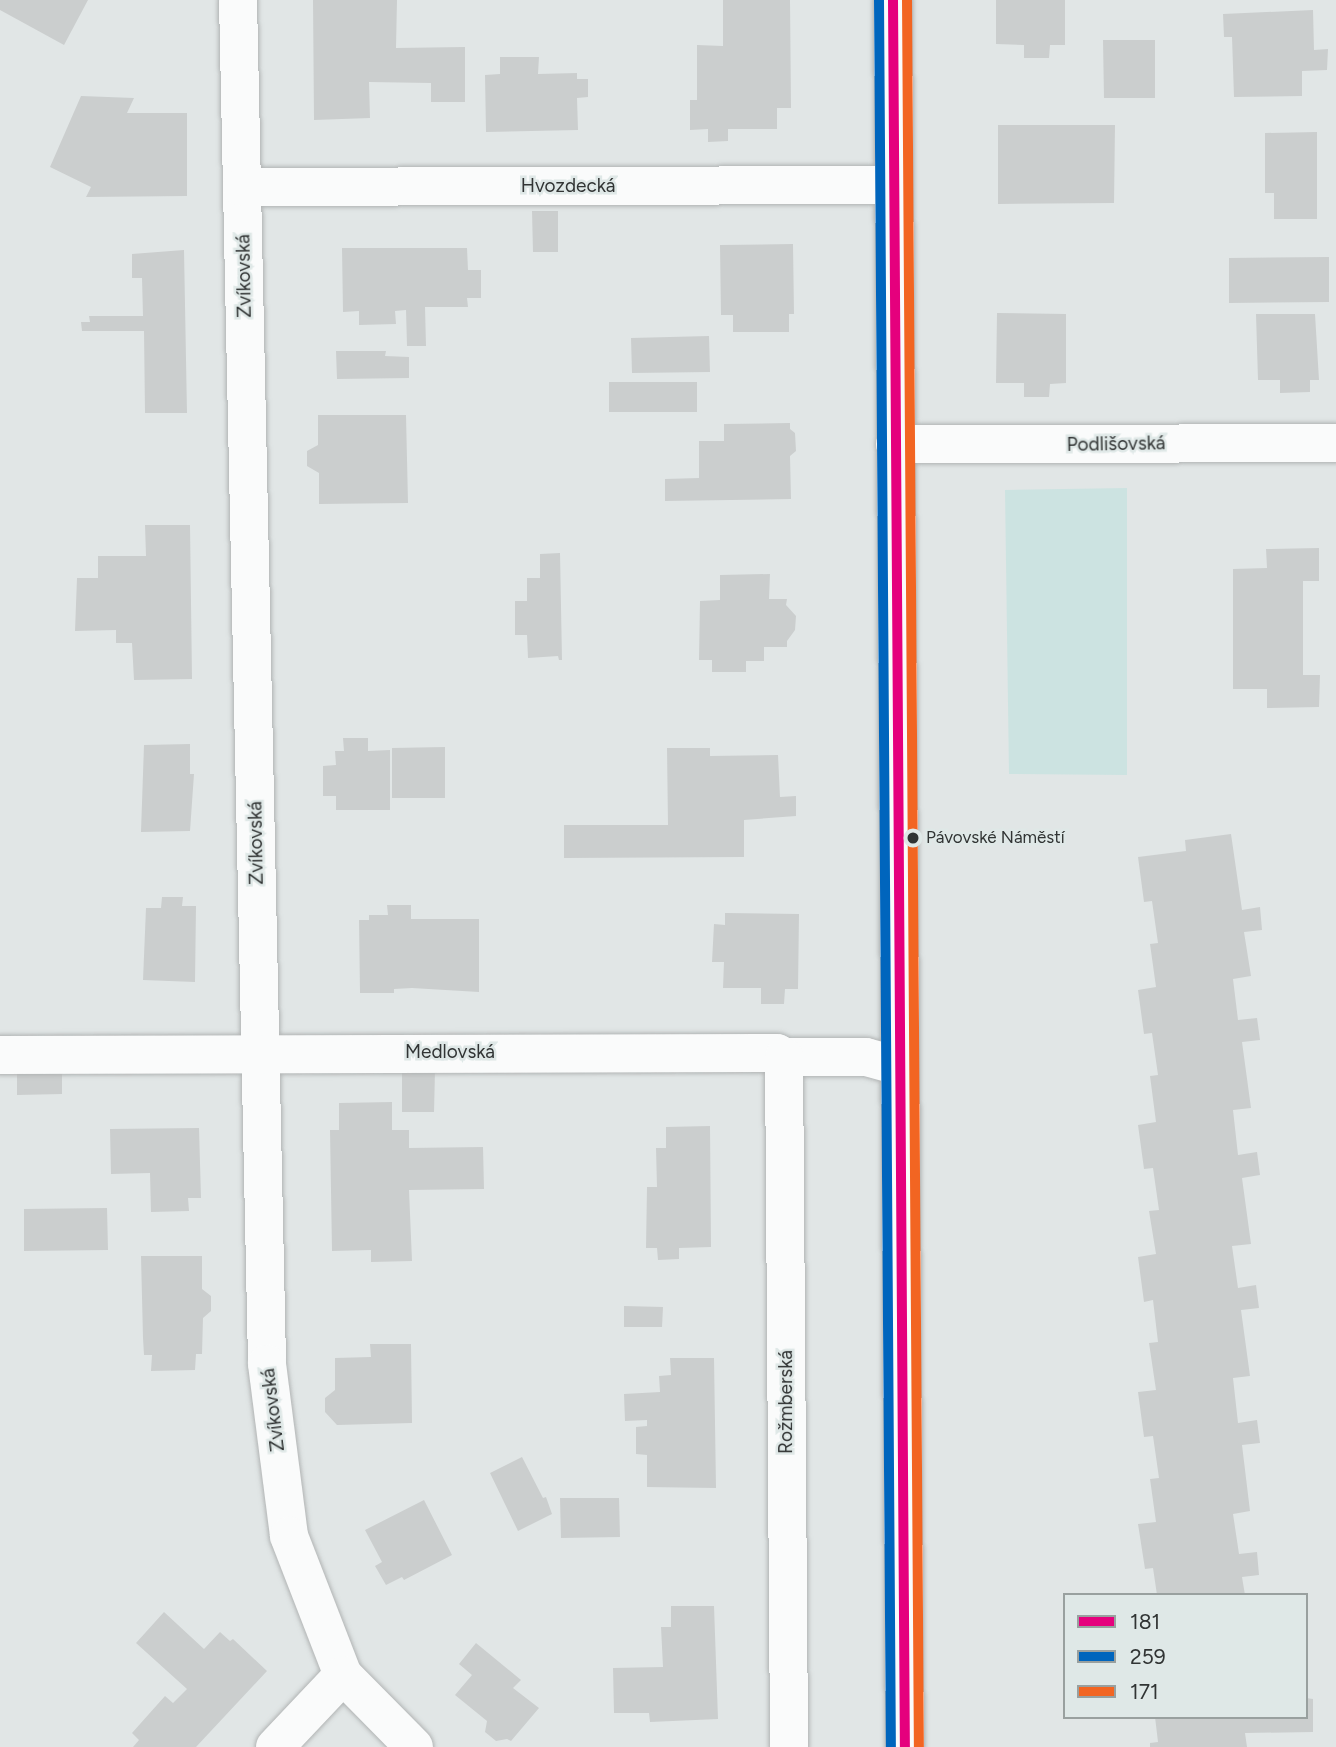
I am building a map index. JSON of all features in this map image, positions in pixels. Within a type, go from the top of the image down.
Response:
[{"type":"street","name":"Zvíkovská","points":[[239,0],[267,1364],[289,1535],[343,1675]]},
{"type":"street","points":[[893,0],[905,1747]]},
{"type":"street","name":"Hvozdecká","points":[[242,187],[894,185]]},
{"type":"street","name":"Podlišovská","points":[[895,444],[1336,443]]},
{"type":"street","name":"Medlovská","points":[[0,1055],[761,1052],[777,1053],[784,1057],[866,1057],[899,1066]]},
{"type":"street","name":"Rožmberská","points":[[784,1057],[789,1747]]},
{"type":"street","points":[[275,1747],[343,1675],[402,1743]]},
{"type":"shaded area","points":[[1127,488],[1127,775],[1009,774],[1005,490]]},
{"type":"building","points":[[0,0],[88,0],[64,45],[0,10]]},
{"type":"building","points":[[313,0],[397,0],[396,48],[465,47],[465,102],[431,102],[431,83],[369,82],[370,118],[314,120]]},
{"type":"building","points":[[723,0],[790,0],[791,108],[777,108],[777,129],[728,129],[728,141],[708,142],[708,129],[690,130],[690,100],[697,100],[697,45],[723,46]]},
{"type":"building","points":[[996,0],[1065,0],[1065,45],[1050,45],[1049,58],[1024,58],[1024,45],[996,44]]},
{"type":"building","points":[[1313,10],[1314,50],[1328,49],[1327,70],[1302,71],[1302,96],[1234,97],[1232,37],[1224,37],[1223,14]]},
{"type":"building","points":[[1103,40],[1155,40],[1155,98],[1104,98]]},
{"type":"building","points":[[500,57],[539,57],[538,74],[577,73],[577,79],[588,79],[588,97],[577,98],[578,130],[486,132],[485,75],[500,74]]},
{"type":"building","points":[[81,96],[134,98],[127,113],[187,113],[187,196],[86,197],[91,187],[50,167]]},
{"type":"building","points":[[998,125],[1115,125],[1114,203],[998,204]]},
{"type":"building","points":[[1317,132],[1317,219],[1274,219],[1274,193],[1265,193],[1265,133]]},
{"type":"building","points":[[532,211],[558,211],[558,252],[533,252]]},
{"type":"building","points":[[793,244],[794,314],[789,314],[789,332],[733,332],[733,315],[721,315],[720,245]]},
{"type":"building","points":[[342,248],[467,248],[468,270],[481,270],[481,298],[467,298],[468,307],[425,307],[426,346],[407,346],[406,310],[395,311],[396,324],[359,325],[359,311],[343,312]]},
{"type":"building","points":[[184,250],[187,413],[145,413],[144,331],[82,331],[81,322],[90,322],[89,316],[143,316],[142,278],[132,278],[132,254]]},
{"type":"building","points":[[1329,257],[1329,302],[1229,303],[1229,258]]},
{"type":"building","points":[[997,313],[1066,314],[1066,383],[1050,384],[1049,397],[1024,397],[1024,383],[996,383]]},
{"type":"building","points":[[1256,314],[1315,314],[1319,380],[1310,380],[1310,392],[1280,393],[1280,380],[1258,380]]},
{"type":"building","points":[[709,336],[710,372],[632,373],[631,338]]},
{"type":"building","points":[[336,351],[386,351],[385,356],[409,357],[409,378],[337,379]]},
{"type":"building","points":[[609,382],[697,382],[697,412],[609,412]]},
{"type":"building","points":[[318,415],[406,415],[408,503],[319,504],[319,473],[307,466],[307,451],[318,445]]},
{"type":"building","points":[[790,423],[790,429],[795,433],[796,451],[790,456],[791,499],[665,501],[665,479],[699,478],[699,441],[724,441],[724,424]]},
{"type":"building","points":[[145,525],[190,525],[192,679],[134,680],[132,643],[116,643],[116,630],[75,631],[77,578],[98,578],[98,556],[146,556]]},
{"type":"building","points":[[1319,548],[1319,581],[1303,581],[1303,675],[1320,675],[1319,707],[1267,708],[1267,689],[1233,689],[1233,569],[1267,568],[1266,549]]},
{"type":"building","points":[[560,553],[562,660],[559,660],[558,656],[528,658],[527,635],[515,635],[515,601],[527,601],[527,578],[540,578],[540,554]]},
{"type":"building","points":[[770,574],[769,599],[787,599],[786,605],[796,616],[795,630],[787,641],[787,647],[764,647],[764,661],[746,661],[746,672],[712,672],[712,660],[699,660],[700,601],[720,600],[720,575]]},
{"type":"building","points":[[343,738],[368,738],[368,751],[390,750],[390,810],[336,810],[336,796],[323,796],[323,766],[336,765],[335,751],[344,751]]},
{"type":"building","points":[[190,744],[190,774],[194,774],[190,831],[141,832],[144,745]]},
{"type":"building","points":[[445,747],[445,798],[392,798],[392,748]]},
{"type":"building","points":[[667,748],[710,748],[710,756],[778,755],[780,797],[796,796],[796,816],[744,820],[744,857],[564,858],[564,825],[668,825]]},
{"type":"building","points":[[1231,834],[1242,910],[1260,907],[1262,930],[1244,932],[1251,976],[1233,979],[1238,1020],[1257,1018],[1260,1040],[1242,1042],[1251,1108],[1233,1110],[1238,1155],[1257,1152],[1260,1175],[1242,1178],[1251,1244],[1232,1246],[1238,1288],[1256,1285],[1259,1308],[1241,1310],[1250,1376],[1233,1378],[1238,1423],[1257,1420],[1260,1443],[1242,1445],[1250,1511],[1233,1514],[1239,1554],[1257,1552],[1259,1575],[1242,1577],[1245,1593],[1157,1593],[1153,1568],[1145,1569],[1138,1524],[1156,1522],[1150,1479],[1159,1478],[1153,1436],[1144,1437],[1138,1392],[1156,1390],[1149,1343],[1158,1342],[1153,1300],[1144,1302],[1138,1257],[1156,1254],[1149,1211],[1159,1210],[1153,1168],[1144,1169],[1138,1125],[1156,1122],[1150,1076],[1158,1075],[1152,1033],[1144,1034],[1138,990],[1156,987],[1150,944],[1158,943],[1152,901],[1144,902],[1138,857],[1186,851],[1185,840]]},
{"type":"building","points":[[162,897],[183,897],[182,906],[196,906],[195,982],[143,980],[146,908],[161,908]]},
{"type":"building","points":[[387,905],[411,905],[411,919],[479,919],[479,992],[412,988],[394,989],[394,993],[360,993],[359,920],[369,920],[369,915],[388,915]]},
{"type":"building","points":[[725,913],[799,914],[798,989],[785,989],[784,1004],[761,1004],[761,988],[723,988],[724,962],[712,962],[714,924],[725,925]]},
{"type":"building","points":[[62,1070],[62,1094],[17,1095],[17,1071]]},
{"type":"building","points":[[402,1071],[435,1071],[434,1112],[402,1112]]},
{"type":"building","points":[[392,1102],[392,1130],[409,1130],[409,1148],[483,1147],[484,1189],[409,1190],[412,1261],[371,1262],[371,1250],[332,1251],[330,1130],[339,1130],[339,1103]]},
{"type":"building","points":[[710,1126],[711,1247],[679,1248],[679,1259],[658,1260],[657,1248],[646,1248],[647,1187],[657,1187],[656,1148],[666,1148],[666,1127]]},
{"type":"building","points":[[199,1128],[201,1198],[188,1198],[189,1211],[151,1212],[150,1173],[111,1174],[110,1129]]},
{"type":"building","points":[[107,1208],[108,1250],[24,1251],[24,1209]]},
{"type":"building","points":[[141,1256],[202,1256],[202,1289],[211,1296],[211,1311],[203,1318],[202,1354],[196,1354],[195,1370],[151,1371],[152,1355],[144,1355]]},
{"type":"building","points":[[624,1306],[663,1307],[662,1327],[624,1327]]},
{"type":"building","points":[[370,1344],[411,1344],[412,1423],[337,1425],[325,1412],[325,1398],[335,1390],[335,1358],[371,1357]]},
{"type":"building","points":[[670,1358],[714,1358],[716,1488],[647,1487],[647,1455],[636,1454],[636,1427],[647,1426],[647,1420],[625,1421],[624,1394],[660,1392],[659,1376],[671,1375]]},
{"type":"building","points":[[522,1457],[543,1498],[546,1497],[552,1514],[518,1531],[490,1473]]},
{"type":"building","points":[[560,1498],[619,1498],[620,1537],[561,1538]]},
{"type":"building","points":[[424,1500],[452,1555],[404,1580],[402,1577],[386,1585],[375,1566],[382,1562],[365,1530]]},
{"type":"building","points":[[671,1606],[714,1606],[718,1719],[650,1722],[649,1713],[614,1713],[613,1668],[663,1667],[661,1627],[671,1627]]},
{"type":"building","points":[[164,1612],[204,1649],[220,1632],[230,1641],[233,1639],[267,1671],[196,1747],[133,1747],[139,1740],[132,1733],[165,1696],[173,1703],[187,1689],[136,1643]]},
{"type":"building","points":[[476,1643],[521,1680],[513,1688],[539,1708],[511,1741],[496,1741],[485,1732],[487,1721],[455,1695],[472,1675],[459,1664]]},
{"type":"building","points":[[1308,1698],[1313,1699],[1313,1732],[1245,1733],[1247,1747],[1150,1747],[1150,1743],[1158,1742],[1155,1719],[1308,1719]]},
{"type":"transit line","name":"259","points":[[879,0],[891,1747]]},
{"type":"transit line","name":"181","points":[[893,0],[905,1747]]},
{"type":"transit line","name":"171","points":[[907,0],[919,1747]]},
{"type":"place","name":"Pávovské Náměstí","points":[[913,838]]}]
